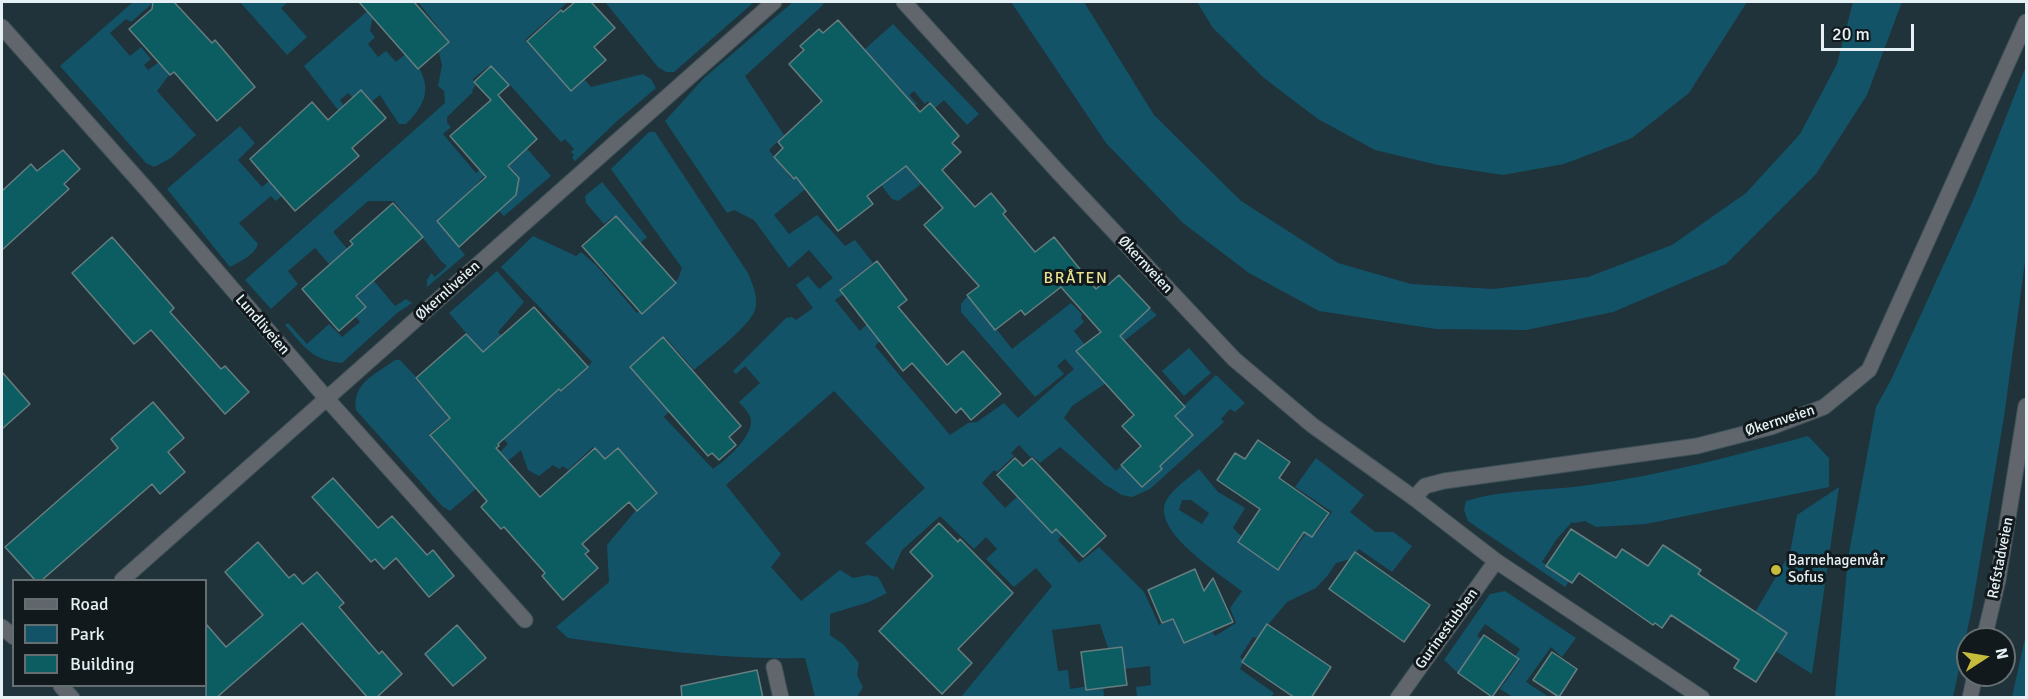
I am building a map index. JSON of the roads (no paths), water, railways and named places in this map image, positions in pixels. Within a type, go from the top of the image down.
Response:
[{"type":"street","name":"Økernliveien","points":[[123,579],[774,2]]},
{"type":"street","name":"Økernveien","points":[[904,2],[1060,174],[1234,360],[1312,425],[1496,561],[1702,698]]},
{"type":"street","name":"Økernveien","points":[[1413,498],[1425,486],[1444,481],[1697,446],[1770,427],[1824,407],[1869,370],[2026,22]]},
{"type":"street","name":"Lundliveien","points":[[2,27],[148,191],[327,399],[525,620]]},
{"type":"street","name":"Refstadveien","points":[[1987,627],[2000,569],[2026,410]]},
{"type":"street","name":"Gurinestubben","points":[[1398,698],[1496,561]]},
{"type":"street","points":[[774,667],[781,698]]},
{"type":"place","name":"Barnehagenvår Sofus","points":[[1776,570]]},
{"type":"district","name":"BRÅTEN","points":[[1076,279]]}]
